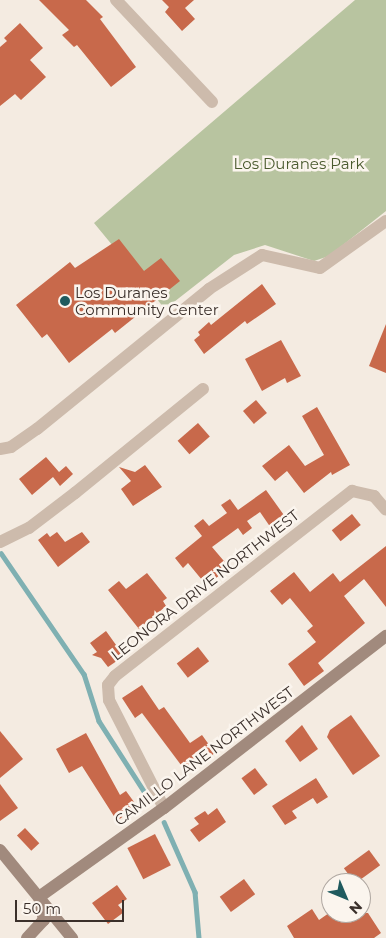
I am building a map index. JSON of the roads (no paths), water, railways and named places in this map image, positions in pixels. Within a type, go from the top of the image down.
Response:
[{"type":"street","points":[[116,0],[212,102]]},
{"type":"street","points":[[0,449],[11,447],[37,429],[209,289],[262,255],[320,268],[386,221]]},
{"type":"street","points":[[0,542],[30,528],[203,389]]},
{"type":"street","name":"LEONORA DRIVE NORTHWEST","points":[[164,808],[109,700],[108,686],[115,676],[352,491],[374,496],[386,510]]},
{"type":"street","name":"CAMILLO LANE NORTHWEST","points":[[39,897],[164,808],[386,636]]},
{"type":"street","points":[[0,850],[72,938]]},
{"type":"street","points":[[27,938],[44,920],[39,897]]},
{"type":"waterway","points":[[1,553],[84,674],[99,721],[151,802]]},
{"type":"waterway","points":[[164,822],[195,892],[199,938]]},
{"type":"place","name":"Los Duranes Community Center","points":[[65,301]]},
{"type":"park label","name":"Los Duranes Park","points":[[299,164]]}]
